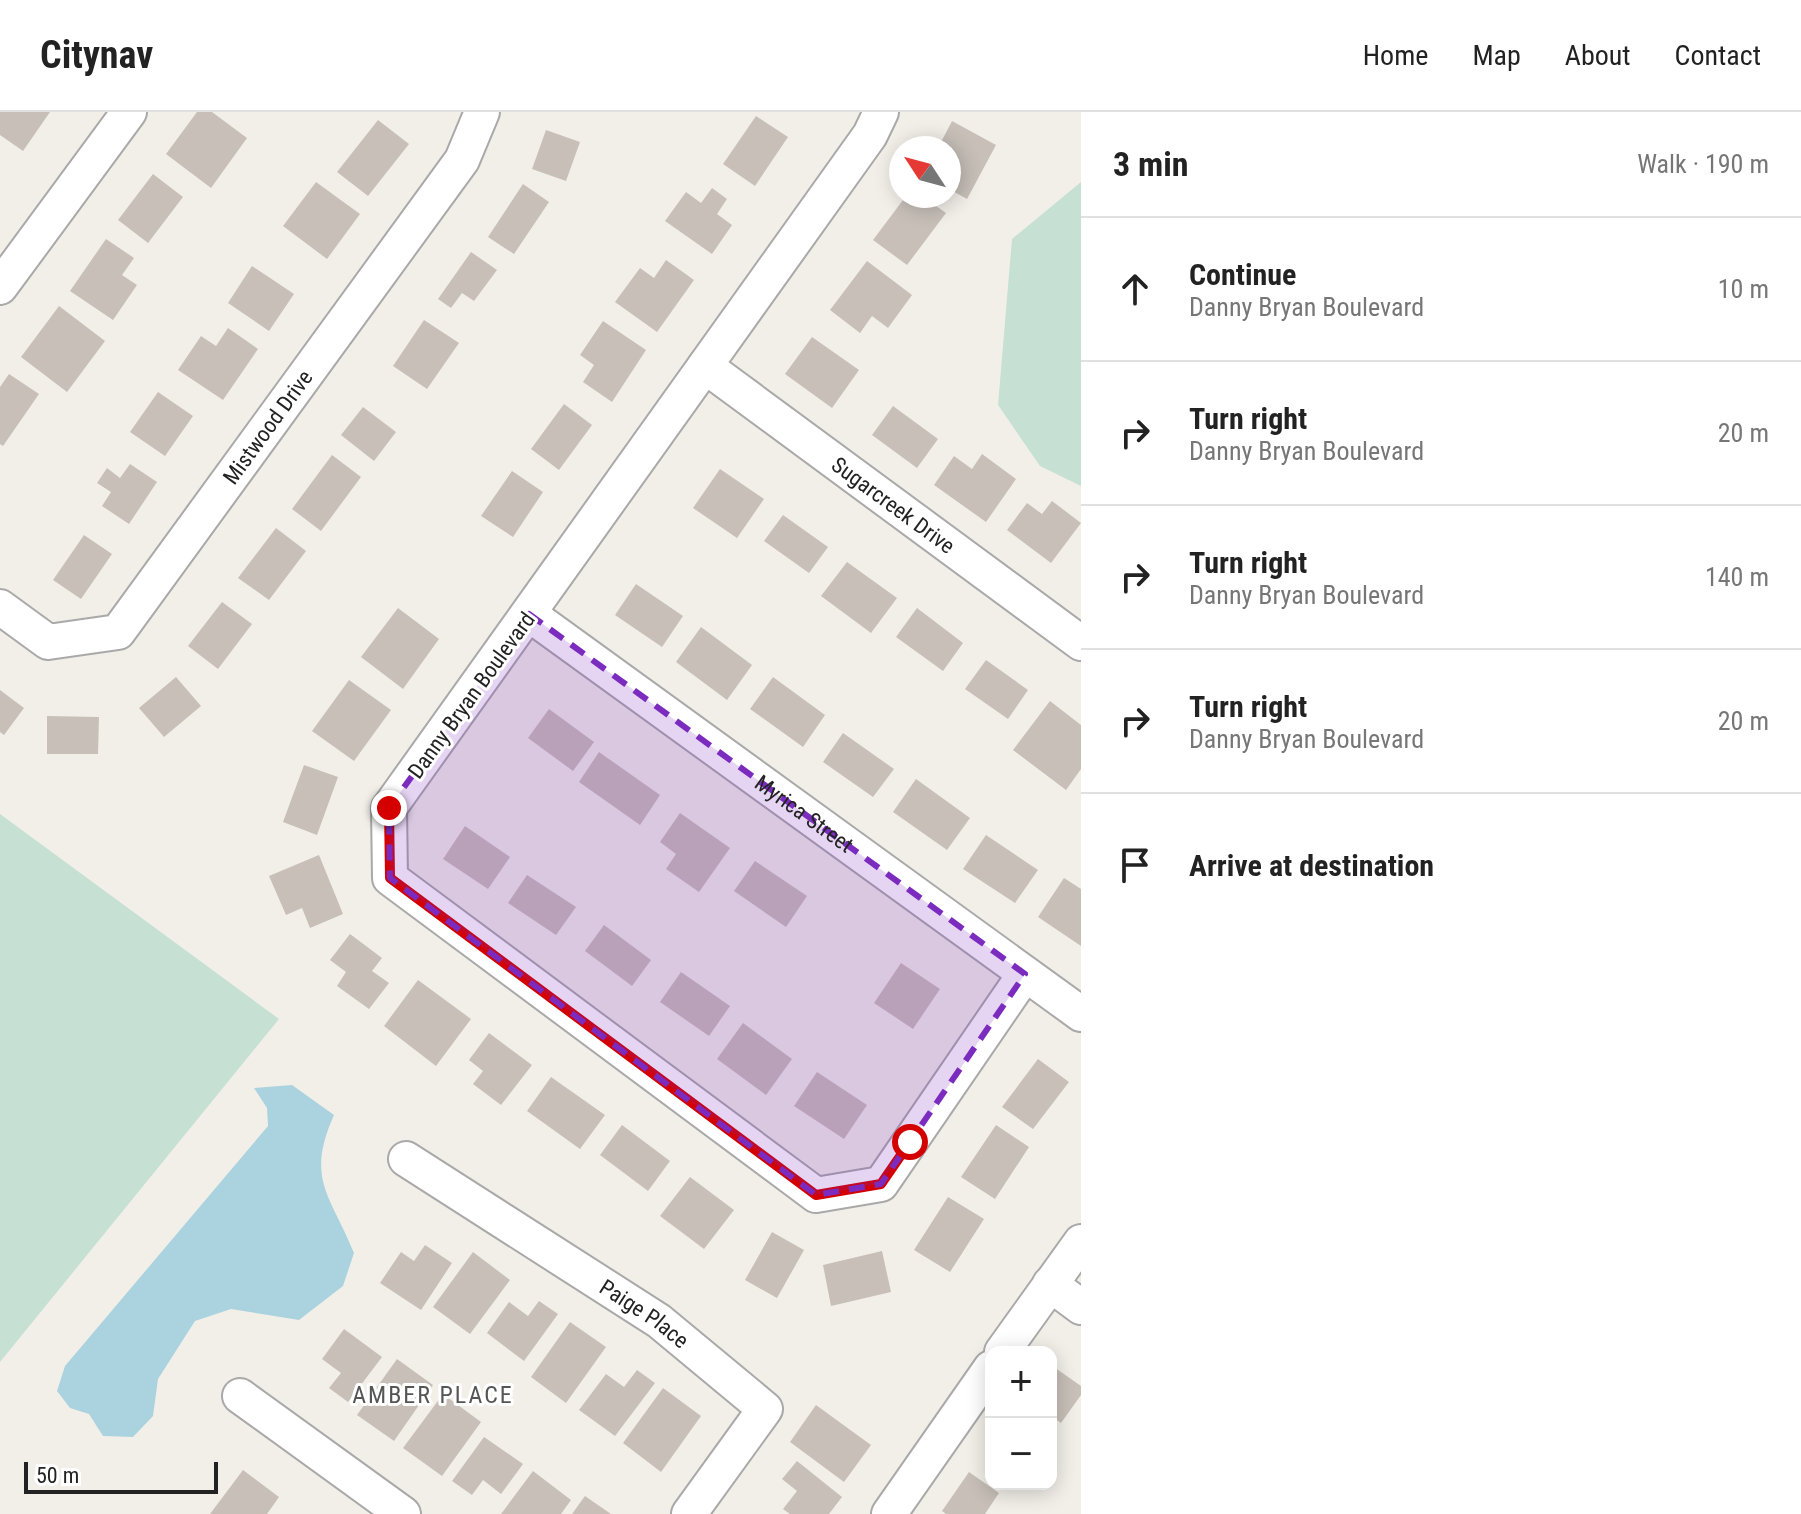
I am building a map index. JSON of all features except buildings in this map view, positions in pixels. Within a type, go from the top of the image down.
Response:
[{"type":"street","points":[[0,287],[129,112]]},
{"type":"street","name":"Mistwood Drive","points":[[0,607],[48,642],[118,632],[462,160],[482,112]]},
{"type":"street","name":"Danny Bryan Boulevard","points":[[881,112],[870,135],[389,808],[390,878],[816,1195],[881,1184],[1025,974]]},
{"type":"street","name":"Sugarcreek Drive","points":[[705,366],[1081,643]]},
{"type":"street","name":"Myrica Street","points":[[529,614],[1081,1014]]},
{"type":"street","name":"Paige Place","points":[[406,1159],[659,1321],[765,1409],[689,1514]]},
{"type":"street","points":[[1006,1346],[1081,1242]]},
{"type":"street","points":[[1050,1284],[1081,1307]]},
{"type":"street","points":[[889,1514],[985,1377]]},
{"type":"street","points":[[240,1396],[403,1514]]},
{"type":"highlighted area","points":[[529,614],[1025,974],[881,1184],[816,1195],[390,878],[389,808]]},
{"type":"green space","points":[[1081,182],[1081,486],[1040,466],[998,405],[1012,239]]},
{"type":"green space","points":[[0,814],[279,1019],[0,1362]]},
{"type":"water","points":[[292,1085],[334,1115],[322,1156],[322,1172],[324,1187],[354,1253],[343,1286],[299,1320],[231,1309],[195,1321],[158,1379],[153,1416],[133,1437],[103,1436],[89,1414],[70,1408],[57,1391],[65,1366],[268,1126],[267,1108],[254,1088]]},
{"type":"district","name":"AMBER PLACE","points":[[433,1395]]},
{"type":"route","points":[[389,808],[390,878],[816,1195],[881,1184],[910,1142]]}]
